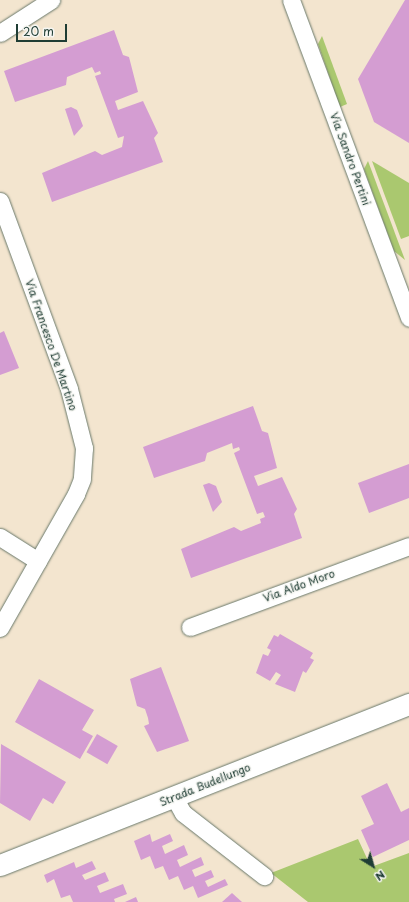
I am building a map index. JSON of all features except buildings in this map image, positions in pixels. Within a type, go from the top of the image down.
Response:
[{"type":"street","points":[[0,34],[51,0]]},
{"type":"street","name":"Via Sandro Pertini","points":[[291,0],[409,318]]},
{"type":"street","name":"Via Francesco De Martino","points":[[0,201],[6,236],[69,389],[84,448],[82,479],[76,494],[0,628]]},
{"type":"street","points":[[0,537],[38,561]]},
{"type":"street","name":"Via Aldo Moro","points":[[190,626],[409,546]]},
{"type":"street","name":"Strada Budellungo","points":[[0,865],[409,704]]},
{"type":"street","points":[[174,797],[182,813],[264,876]]},
{"type":"green space","points":[[322,36],[347,104],[340,107],[318,44]]},
{"type":"green space","points":[[368,161],[405,260],[394,251],[364,169]]},
{"type":"green space","points":[[372,161],[409,183],[409,236],[401,239]]},
{"type":"green space","points":[[358,839],[371,867],[409,853],[409,902],[308,902],[271,873]]}]
